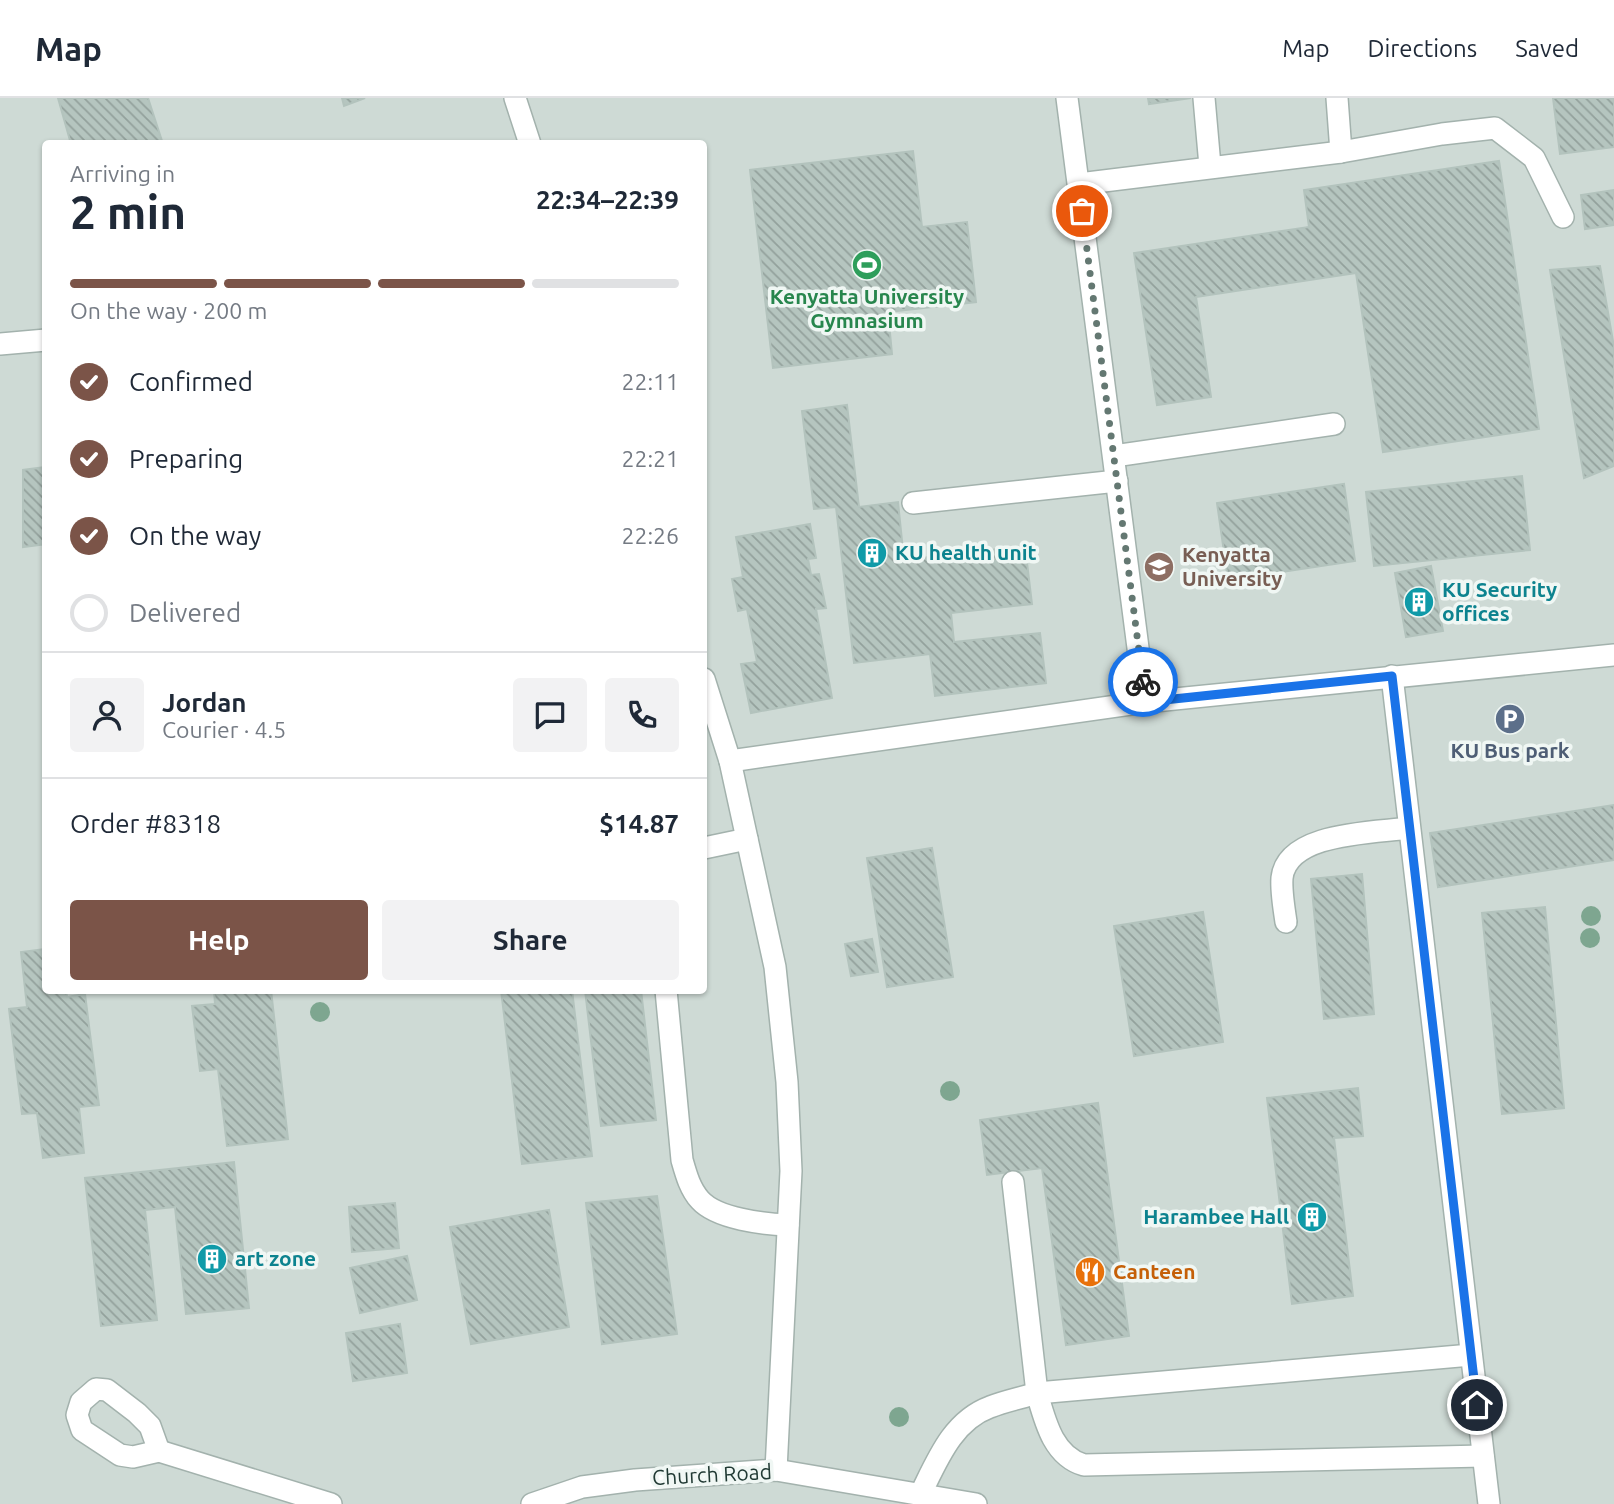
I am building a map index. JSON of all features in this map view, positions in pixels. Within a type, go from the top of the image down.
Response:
[{"type":"lane","points":[[515,98],[529,140]]},
{"type":"lane","points":[[1067,98],[1145,702]]},
{"type":"lane","points":[[1204,98],[1210,166]]},
{"type":"lane","points":[[1336,98],[1341,152]]},
{"type":"lane","points":[[1079,184],[1341,152],[1442,134],[1494,128],[1534,158],[1563,217]]},
{"type":"lane","points":[[0,344],[42,341]]},
{"type":"lane","points":[[1114,456],[1334,424]]},
{"type":"lane","points":[[913,503],[1117,481]]},
{"type":"lane","points":[[730,761],[1145,702],[1614,655]]},
{"type":"lane","points":[[1392,676],[1489,1504]]},
{"type":"lane","points":[[707,688],[730,761],[775,967],[787,1082],[791,1171],[776,1470]]},
{"type":"lane","points":[[1286,922],[1282,876],[1291,856],[1306,846],[1333,838],[1409,828]]},
{"type":"lane","points":[[707,847],[747,839]]},
{"type":"lane","points":[[666,994],[682,1160],[688,1182],[701,1202],[732,1217],[762,1224],[789,1225]]},
{"type":"lane","points":[[1013,1182],[1037,1393],[1046,1423],[1064,1455],[1084,1465],[1483,1456]]},
{"type":"lane","points":[[920,1495],[945,1444],[966,1420],[988,1407],[1037,1393],[1471,1355]]},
{"type":"lane","points":[[159,1451],[331,1504]]},
{"type":"lane","name":"Church Road","points":[[533,1504],[582,1487],[635,1480],[776,1470],[976,1504]]},
{"type":"shaded area","name":"Kenyatta University","points":[[0,98],[1614,98],[1614,1504],[0,1504]]},
{"type":"building","points":[[58,98],[148,98],[162,140],[70,140]]},
{"type":"building","points":[[342,98],[365,98],[344,106]]},
{"type":"building","points":[[1148,98],[1191,98],[1149,104]]},
{"type":"building","points":[[1553,98],[1614,98],[1614,147],[1560,154]]},
{"type":"building","name":"Kenyatta University Gymnasium","points":[[913,151],[922,227],[967,222],[976,302],[888,312],[892,354],[773,368],[750,170]]},
{"type":"building","points":[[1499,161],[1539,429],[1383,452],[1356,273],[1196,297],[1211,397],[1157,405],[1134,253],[1309,227],[1304,190]]},
{"type":"building","points":[[1614,190],[1614,225],[1585,229],[1581,195]]},
{"type":"building","points":[[1600,266],[1614,347],[1614,466],[1584,478],[1550,270]]},
{"type":"building","name":"KU health unit","points":[[847,405],[859,507],[898,502],[904,560],[1025,546],[1032,604],[951,613],[954,642],[1040,633],[1046,683],[935,696],[930,654],[854,663],[836,507],[814,509],[802,411]]},
{"type":"building","points":[[42,468],[42,545],[23,547],[23,470]]},
{"type":"building","points":[[1522,476],[1530,550],[1374,566],[1366,492]]},
{"type":"building","points":[[1344,484],[1355,561],[1228,580],[1217,503]]},
{"type":"building","points":[[810,524],[816,558],[808,559],[811,575],[819,574],[826,608],[816,609],[832,698],[751,713],[741,664],[757,662],[747,609],[738,611],[732,579],[743,577],[736,537]]},
{"type":"building","name":"KU Security offices","points":[[1431,566],[1443,631],[1406,637],[1395,573]]},
{"type":"building","points":[[1614,805],[1614,860],[1438,887],[1430,833]]},
{"type":"building","points":[[932,848],[953,977],[887,987],[867,858]]},
{"type":"building","points":[[1362,874],[1374,1014],[1324,1019],[1311,879]]},
{"type":"building","points":[[1545,907],[1564,1108],[1502,1114],[1482,913]]},
{"type":"building","points":[[1203,912],[1223,1042],[1134,1056],[1114,926]]},
{"type":"building","points":[[872,939],[878,972],[851,976],[845,944]]},
{"type":"building","points":[[42,949],[42,994],[67,994],[67,997],[85,994],[99,1105],[79,1107],[84,1153],[43,1158],[37,1113],[22,1114],[9,1009],[27,1007],[21,952]]},
{"type":"building","points":[[214,994],[271,994],[288,1139],[227,1146],[218,1069],[200,1071],[192,1006],[215,1004]]},
{"type":"building","points":[[501,994],[572,994],[592,1156],[522,1164]]},
{"type":"building","points":[[585,994],[641,994],[656,1120],[601,1126]]},
{"type":"building","name":"Harambee Hall","points":[[1358,1088],[1363,1136],[1334,1138],[1353,1296],[1292,1304],[1267,1098]]},
{"type":"building","points":[[1098,1103],[1129,1336],[1066,1345],[1042,1168],[987,1175],[980,1120]]},
{"type":"building","name":"art zone","points":[[234,1162],[249,1308],[186,1314],[175,1207],[145,1210],[157,1320],[101,1326],[85,1178]]},
{"type":"building","points":[[657,1196],[677,1334],[602,1344],[586,1203]]},
{"type":"building","points":[[395,1203],[399,1248],[352,1252],[349,1207]]},
{"type":"building","points":[[549,1210],[569,1327],[471,1344],[450,1227]]},
{"type":"building","points":[[407,1256],[417,1300],[360,1313],[350,1268]]},
{"type":"building","points":[[400,1324],[407,1373],[353,1381],[346,1333]]},
{"type":"way so far","points":[[1082,211],[1143,682]]},
{"type":"place","name":"Kenyatta University Gymnasium","points":[[867,265]]},
{"type":"place","name":"KU health unit","points":[[872,553]]},
{"type":"place","name":"Kenyatta University","points":[[1159,567]]},
{"type":"place","name":"KU Security offices","points":[[1419,602]]},
{"type":"place","name":"KU Bus park","points":[[1510,719]]},
{"type":"place","name":"Harambee Hall","points":[[1312,1217]]},
{"type":"place","name":"art zone","points":[[212,1259]]},
{"type":"place","name":"Canteen","points":[[1090,1272]]},
{"type":"route","points":[[1143,682],[1145,702],[1392,676],[1477,1405]]}]
